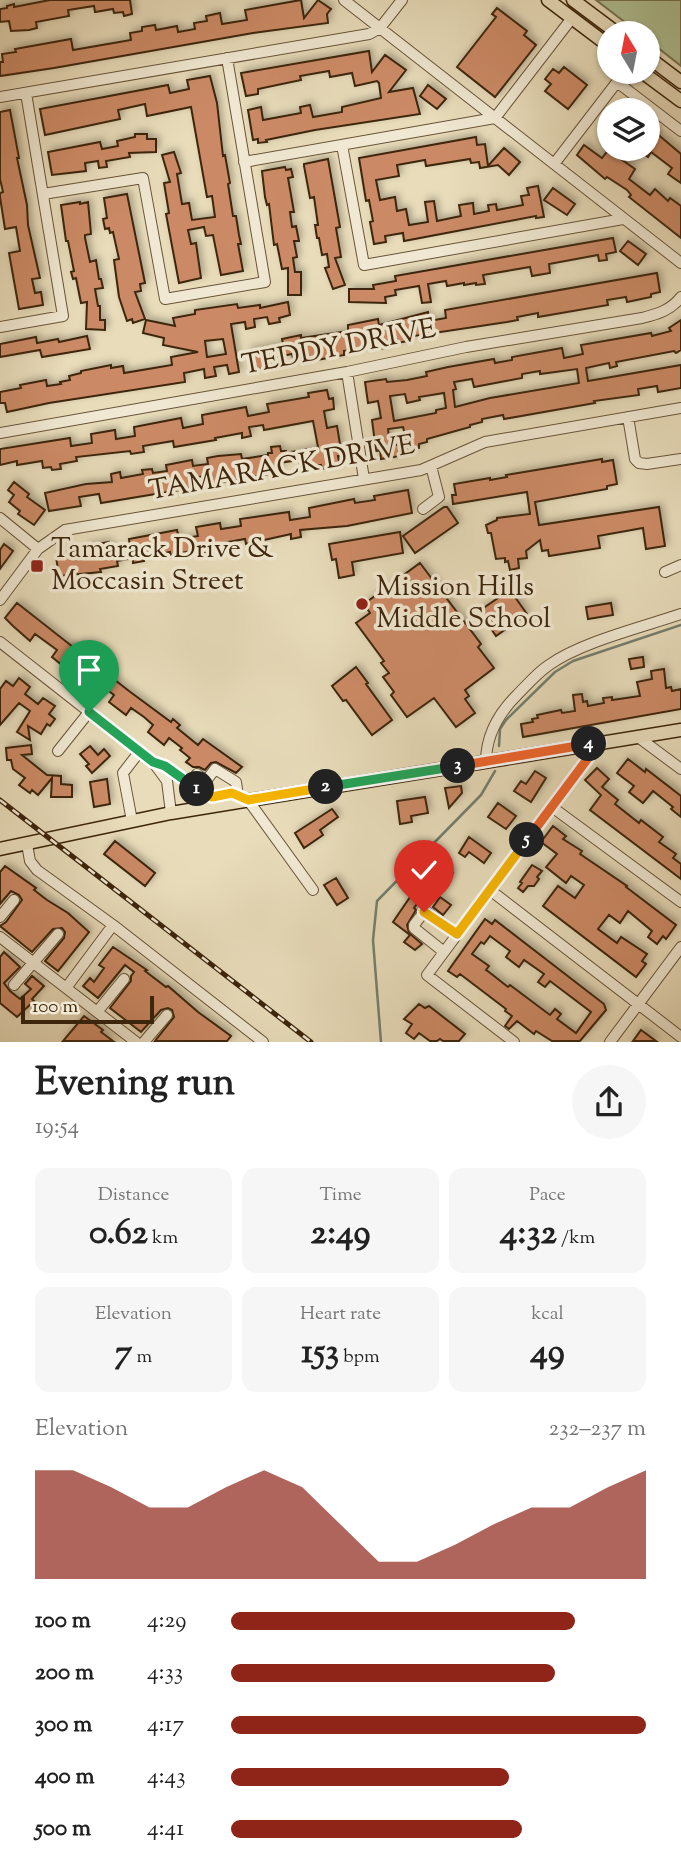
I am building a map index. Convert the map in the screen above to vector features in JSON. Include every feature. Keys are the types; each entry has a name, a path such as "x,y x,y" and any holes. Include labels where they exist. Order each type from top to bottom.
{"main road":[{"path":"548,0 597,37"},
{"path":"573,0 601,21"},
{"path":"660,66 681,82"},
{"path":"658,84 681,102"},
{"path":"0,849 243,798 681,730"}],"street":[{"path":"344,0 681,263"},
{"path":"0,97 369,34 380,28 402,0"},
{"path":"244,162 495,118 572,18"},
{"path":"43,194 143,178 165,299 265,282 227,58"},
{"path":"554,164 617,82 681,131"},
{"path":"0,327 63,316 26,93"},
{"path":"342,145 364,265 624,219"},
{"name":"TEDDY DRIVE","path":"0,433 347,372 437,352 649,316 670,308 681,297"},
{"path":"347,372 364,479"},
{"name":"TAMARACK DRIVE","path":"0,600 38,548 55,535 76,527 421,470 485,442 681,408"},
{"path":"628,417 635,459 639,463 681,459"},
{"path":"423,509 439,497 431,466"},
{"path":"0,518 38,548"},
{"path":"664,572 681,565"},
{"path":"486,762 486,746 497,720 506,707 546,667 577,650 681,614"},
{"path":"2,647 153,762 167,781 171,813"},
{"path":"58,751 89,712"},
{"path":"639,737 681,769"},
{"path":"514,1041 427,975 600,742"},
{"path":"132,821 123,773 140,751"},
{"path":"153,762 165,766 212,797 232,793 243,798"},
{"path":"189,784 197,774 206,781 215,769 236,782 243,798 313,890"},
{"path":"552,807 681,902"},
{"path":"27,844 30,861 37,870 263,1041"},
{"path":"490,890 681,1037"},
{"path":"0,917 14,900"},
{"path":"444,952 414,928 414,925 424,912 427,912 457,934"},
{"path":"66,988 113,925"},
{"path":"14,985 58,934"},
{"path":"0,937 136,1041"},
{"path":"610,1041 681,947"},
{"path":"97,1012 124,979"},
{"path":"144,1041 167,1014"}],"green space":[{"path":"596,0 681,0 681,66 660,49 660,21 623,21"}],"building":[{"path":"50,0 130,0 132,14 124,16 123,12 114,13 113,9 95,12 94,6 68,10 69,16 36,22 37,28 29,30 11,31 9,21 0,22 0,9 14,4 14,7"},
{"path":"301,0 304,18 318,0 331,9 327,14 328,23 0,76 2,54 16,52 15,49 71,39 73,50 131,40 130,33 142,31 142,27 155,25 156,30 177,26 178,32 195,29 194,23 207,21 206,16 220,13 222,24 247,20 245,10"},
{"path":"497,8 527,31 524,35 536,45 495,97 457,67 496,17 492,14"},
{"path":"369,51 372,72 385,55 406,70 389,92 413,88 420,114 315,130 266,140 267,142 258,143 258,139 253,140 248,110 261,107 263,120 301,113 300,107 310,105 313,117 342,112 342,107 381,98 379,83 377,81 355,86 352,73 330,77 329,71 300,76 301,80 258,89 258,94 246,96 241,73"},
{"path":"564,67 587,85 568,109 545,91 551,84 545,79 553,69 559,73"},
{"path":"210,76 217,103 233,216 236,216 241,244 238,244 243,271 221,275 213,235 206,236 204,227 188,230 191,244 196,243 201,278 179,283 166,214 169,213 164,183 170,182 162,155 174,152 181,173 177,174 182,204 189,203 192,220 215,217 212,196 207,197 191,107 147,116 145,104 118,110 120,119 45,135 40,109 168,85 170,93 189,89 187,80"},
{"path":"428,85 446,99 437,109 420,96"},
{"path":"10,110 27,205 28,225 40,278 32,279 35,293 41,292 43,305 19,309 9,253 20,251 16,227 5,229 0,197 3,192 0,179 0,112"},
{"path":"135,134 147,134 147,139 156,139 156,152 129,153 130,157 106,161 107,167 99,168 98,161 85,163 86,171 52,175 48,152 100,142 102,149 118,146 117,141 135,137"},
{"path":"660,136 681,154 681,183 668,174 672,168 660,159"},
{"path":"476,137 477,145 485,144 488,166 504,148 520,162 509,175 498,165 480,168 479,162 471,163 470,159 426,166 425,160 397,165 399,176 376,180 380,200 395,197 397,211 406,209 409,225 428,222 425,202 434,201 437,221 461,216 459,205 473,203 474,214 489,211 488,205 496,204 497,210 523,205 521,196 529,195 527,188 538,186 544,217 536,216 404,241 403,233 385,236 386,242 374,244 370,222 373,221 369,200 366,201 359,158"},
{"path":"584,145 597,154 597,161 624,161 635,169 629,179 650,195 655,189 668,201 670,198 681,206 681,238 629,197 631,195 627,190 607,177 605,179 577,155"},
{"path":"328,159 340,227 336,228 341,257 335,258 345,285 333,289 325,268 329,267 327,254 322,255 317,238 314,197 310,198 304,166"},
{"path":"285,167 286,170 291,169 293,177 288,178 294,212 290,212 292,227 296,226 299,241 294,241 297,257 293,258 295,272 301,272 301,295 288,295 288,268 282,269 277,244 274,245 269,204 267,205 265,197 262,171"},
{"path":"553,188 575,204 567,215 544,200"},
{"path":"127,194 145,283 140,284 141,291 135,292 145,319 133,323 132,319 127,321 119,297 114,260 119,259 113,232 110,233 109,228 105,229 103,219 107,218 104,198"},
{"path":"88,202 91,234 85,235 85,238 90,262 96,260 103,288 95,289 100,306 100,320 105,320 105,330 86,329 87,302 81,303 76,278 73,279 71,272 74,271 61,205"},
{"path":"613,238 616,252 606,254 607,260 599,261 598,255 549,264 550,273 532,276 530,267 483,275 485,284 464,283 447,286 446,281 428,284 431,302 422,303 419,286 395,290 396,295 385,297 386,303 349,302 349,289 374,289 373,285 396,281 395,276"},
{"path":"628,241 646,254 638,265 620,251"},
{"path":"657,273 660,292 651,294 651,297 627,302 626,297 607,300 608,305 538,317 538,313 517,317 518,320 407,337 408,341 386,345 386,348 344,351 344,355 317,360 294,363 292,354 272,358 274,366 252,370 249,350 283,344 282,339 348,331 348,325 378,319 379,325 428,312 429,321 446,318 445,310"},
{"path":"288,302 290,315 279,318 280,322 269,324 267,317 254,319 255,327 246,329 245,322 231,324 239,372 229,374 227,365 214,367 216,376 205,378 204,369 184,373 185,382 7,412 5,403 0,403 0,392 21,388 20,385 46,380 47,386 61,384 60,382 70,380 69,376 81,371 111,365 111,368 123,366 124,373 172,365 171,357 198,352 163,345 164,338 143,333 146,320 175,326 173,318 195,314 195,310 237,304 238,308 260,305 260,308","holes":["223,339 226,354 207,357 205,341"]},
{"path":"681,320 681,350 616,362 617,366 610,368 609,363 586,368 588,381 681,365 681,388 658,392 657,386 638,389 639,395 504,419 503,415 482,419 482,422 470,427 427,439 427,442 419,444 419,448 399,452 400,456 381,459 380,450 376,451 372,420 381,418 378,401 368,403 365,382 407,380 427,376 426,372 448,367 494,359 495,363 512,360 512,357 562,348 564,358 583,354 581,345 651,333 652,336 671,331 669,328","holes":["577,369 579,383 490,398 455,407 454,382 472,379 474,387 522,378 522,374","444,393 446,408 436,410 436,413 394,421 390,396 405,394 407,403 420,400 419,397","403,427 407,443 390,446 388,429"]},
{"path":"87,336 90,349 42,357 40,350 0,357 0,344 36,337 37,343"},
{"path":"327,390 329,399 333,398 334,409 324,411 327,428 337,426 342,456 338,456 340,466 322,469 321,465 301,469 299,460 279,463 280,472 213,484 212,475 191,478 192,488 101,503 99,494 79,497 81,506 49,511 45,493 86,484 112,482 111,474 120,472 121,478 143,474 142,470 152,469 153,473 167,471 166,465 192,460 193,466 208,464 207,458 218,456 241,454 242,459 268,455 272,453 271,447 280,446 281,451 286,453 318,447 313,421 264,430 263,425 249,427 251,436 242,438 242,433 174,447 173,441 143,446 144,452 131,454 130,451 76,457 77,461 60,464 61,469 43,468 42,461 17,465 17,461 0,465 0,449 70,438 71,446 92,443 91,434 115,430 116,439 135,436 134,427 181,418 183,428 203,424 202,415 246,407 248,416 269,412 267,404 309,397 308,393"},
{"path":"602,459 602,462 613,460 617,484 607,486 607,489 535,502 539,525 659,507 665,546 646,549 643,528 598,536 600,548 549,556 548,550 542,551 540,540 526,551 527,558 518,559 519,568 510,570 505,558 496,559 491,533 488,533 486,525 497,518 530,514 527,492 453,504 452,495 456,495 454,484"},
{"path":"14,482 29,494 27,497 45,510 34,525 18,514 20,511 9,502 14,495 8,490"},
{"path":"408,490 412,513 347,526 300,530 301,537 291,539 291,534 246,544 245,539 211,545 212,552 192,555 192,551 170,555 170,552 143,557 144,561 133,563 133,558 117,561 118,566 100,569 101,572 59,576 56,557 88,555 86,546 109,542 111,550 130,547 129,539 177,530 179,539 198,536 196,527 220,523 221,529 241,526 240,519 289,512 290,520 310,517 309,508 354,499 355,503 375,500 374,496"},
{"path":"447,507 458,523 415,553 403,536"},
{"path":"400,532 403,553 352,562 354,575 339,578 336,559 332,560 329,544"},
{"path":"4,544 13,551 0,569 0,550"},
{"path":"420,563 481,644 478,647 494,668 465,690 469,696 465,699 475,713 456,727 434,698 407,717 391,695 394,692 383,677 389,673 381,663 384,661 356,623 370,613 364,604"},
{"path":"510,590 527,614 496,636 479,611"},
{"path":"17,603 129,691 171,722 173,719 180,725 177,728 198,745 203,739 242,767 236,773 216,762 211,763 205,770 186,762 190,758 180,750 182,748 169,738 164,745 148,732 153,725 144,717 131,708 126,715 109,702 114,695 102,686 97,692 90,687 95,680 73,664 68,670 52,657 57,650 35,634 30,641 13,626 5,618"},
{"path":"611,603 613,615 588,619 586,607"},
{"path":"643,657 644,667 631,669 629,659"},
{"path":"356,667 392,720 372,735 332,686"},
{"path":"664,669 666,688 671,687 672,691 681,689 681,709 523,737 521,724 533,722 532,719 538,718 537,715 561,710 562,713 575,711 573,695 582,694 583,702 587,701 588,706 604,703 603,698 612,697 612,700 640,696 637,682 652,679 651,671"},
{"path":"19,678 30,687 25,694 38,704 43,698 55,706 49,714 55,719 50,726 47,724 41,734 28,726 30,740 17,732 30,711 19,703 0,725 0,689 6,681 13,686"},
{"path":"31,745 32,754 22,755 47,775 61,776 61,784 72,785 72,797 51,797 52,778 38,795 19,785 25,778 13,769 11,760 7,760 6,748"},
{"path":"90,746 98,755 104,749 110,756 92,773 86,766 89,764 80,754"},
{"path":"628,759 645,772 646,769 681,796 681,817 653,791 643,803 629,792 634,786 617,773"},
{"path":"597,768 609,779 602,787 618,800 615,804 663,837 659,842 676,854 673,858 681,864 681,879 590,810 601,795 585,780"},
{"path":"535,771 546,778 531,802 514,791 521,781 526,784"},
{"path":"107,779 110,804 94,807 90,782"},
{"path":"461,786 462,793 449,808 445,788"},
{"path":"425,797 428,813 411,816 412,822 400,824 397,801"},
{"path":"498,803 516,816 506,829 488,817"},
{"path":"332,809 338,817 320,830 323,835 304,848 295,833"},
{"path":"553,826 566,836 563,839 582,851 580,854 627,886 676,925 666,939 663,936 657,944 648,937 652,931 628,911 620,923 609,915 598,929 617,943 621,937 647,954 642,961 646,964 636,977 543,906 558,886 575,898 584,885 571,876 566,883 546,867 557,854 541,842"},
{"path":"469,837 491,853 484,863 469,852 465,857 459,853"},
{"path":"115,841 155,873 145,886 104,854"},
{"path":"434,861 453,873 445,884 427,872"},
{"path":"532,865 542,871 534,886 528,886 523,892 518,888 522,883 520,882"},
{"path":"5,866 89,932 58,971 45,961 64,938 65,932 62,928 53,929 32,952 0,926 22,900 11,891 0,904 0,872"},
{"path":"336,878 348,898 337,905 324,885"},
{"path":"419,884 428,890 414,908 416,910 407,925 409,933 422,944 415,950 404,942 410,935 393,922"},
{"path":"440,897 451,905 443,915 433,907"},
{"path":"485,919 492,924 495,920 604,1004 606,1010 580,1041 552,1041 536,1031 534,1034 517,1021 509,1029 505,1026 512,1016 506,1009 460,974 457,977 448,971","holes":["490,936 510,951 506,957 519,967 524,960 544,974 538,982 545,987 550,981 591,1012 576,1033 557,1019 561,1014 555,1009 550,1015 486,970 489,966 472,954 481,942 484,944"]},
{"path":"113,947 147,970 145,971 231,1036 227,1041 155,1041 174,1017 172,1010 168,1008 161,1010 141,1032 110,1008 131,981 134,972 125,965 98,998 83,986 90,978 94,982 104,968 99,965"},
{"path":"4,952 20,967 4,983 10,991 20,999 31,989 25,984 32,976 44,986 32,999 34,1001 17,1017 0,1003 0,957"},
{"path":"419,1004 425,1008 429,1006 465,1034 459,1041 430,1041 419,1033 414,1039 406,1033 412,1024 404,1019"},
{"path":"84,1016 103,1030 101,1032 113,1041 63,1041"},
{"path":"641,1030 656,1041 633,1041"}],"waterway":[{"path":"499,746 500,729 506,720 555,672 573,661 681,625"},
{"path":"381,1042 373,940 377,901 481,795 495,771"}],"railway":[{"path":"0,800 311,1042"}],"place":[{"name":"Tamarack Drive & Moccasin Street","path":"37,566"},
{"name":"Mission Hills Middle School","path":"362,604"}],"route":[{"path":"89,712 153,762 165,766 206,795 212,797 232,793 248,800 600,742 457,934 424,912"}]}
